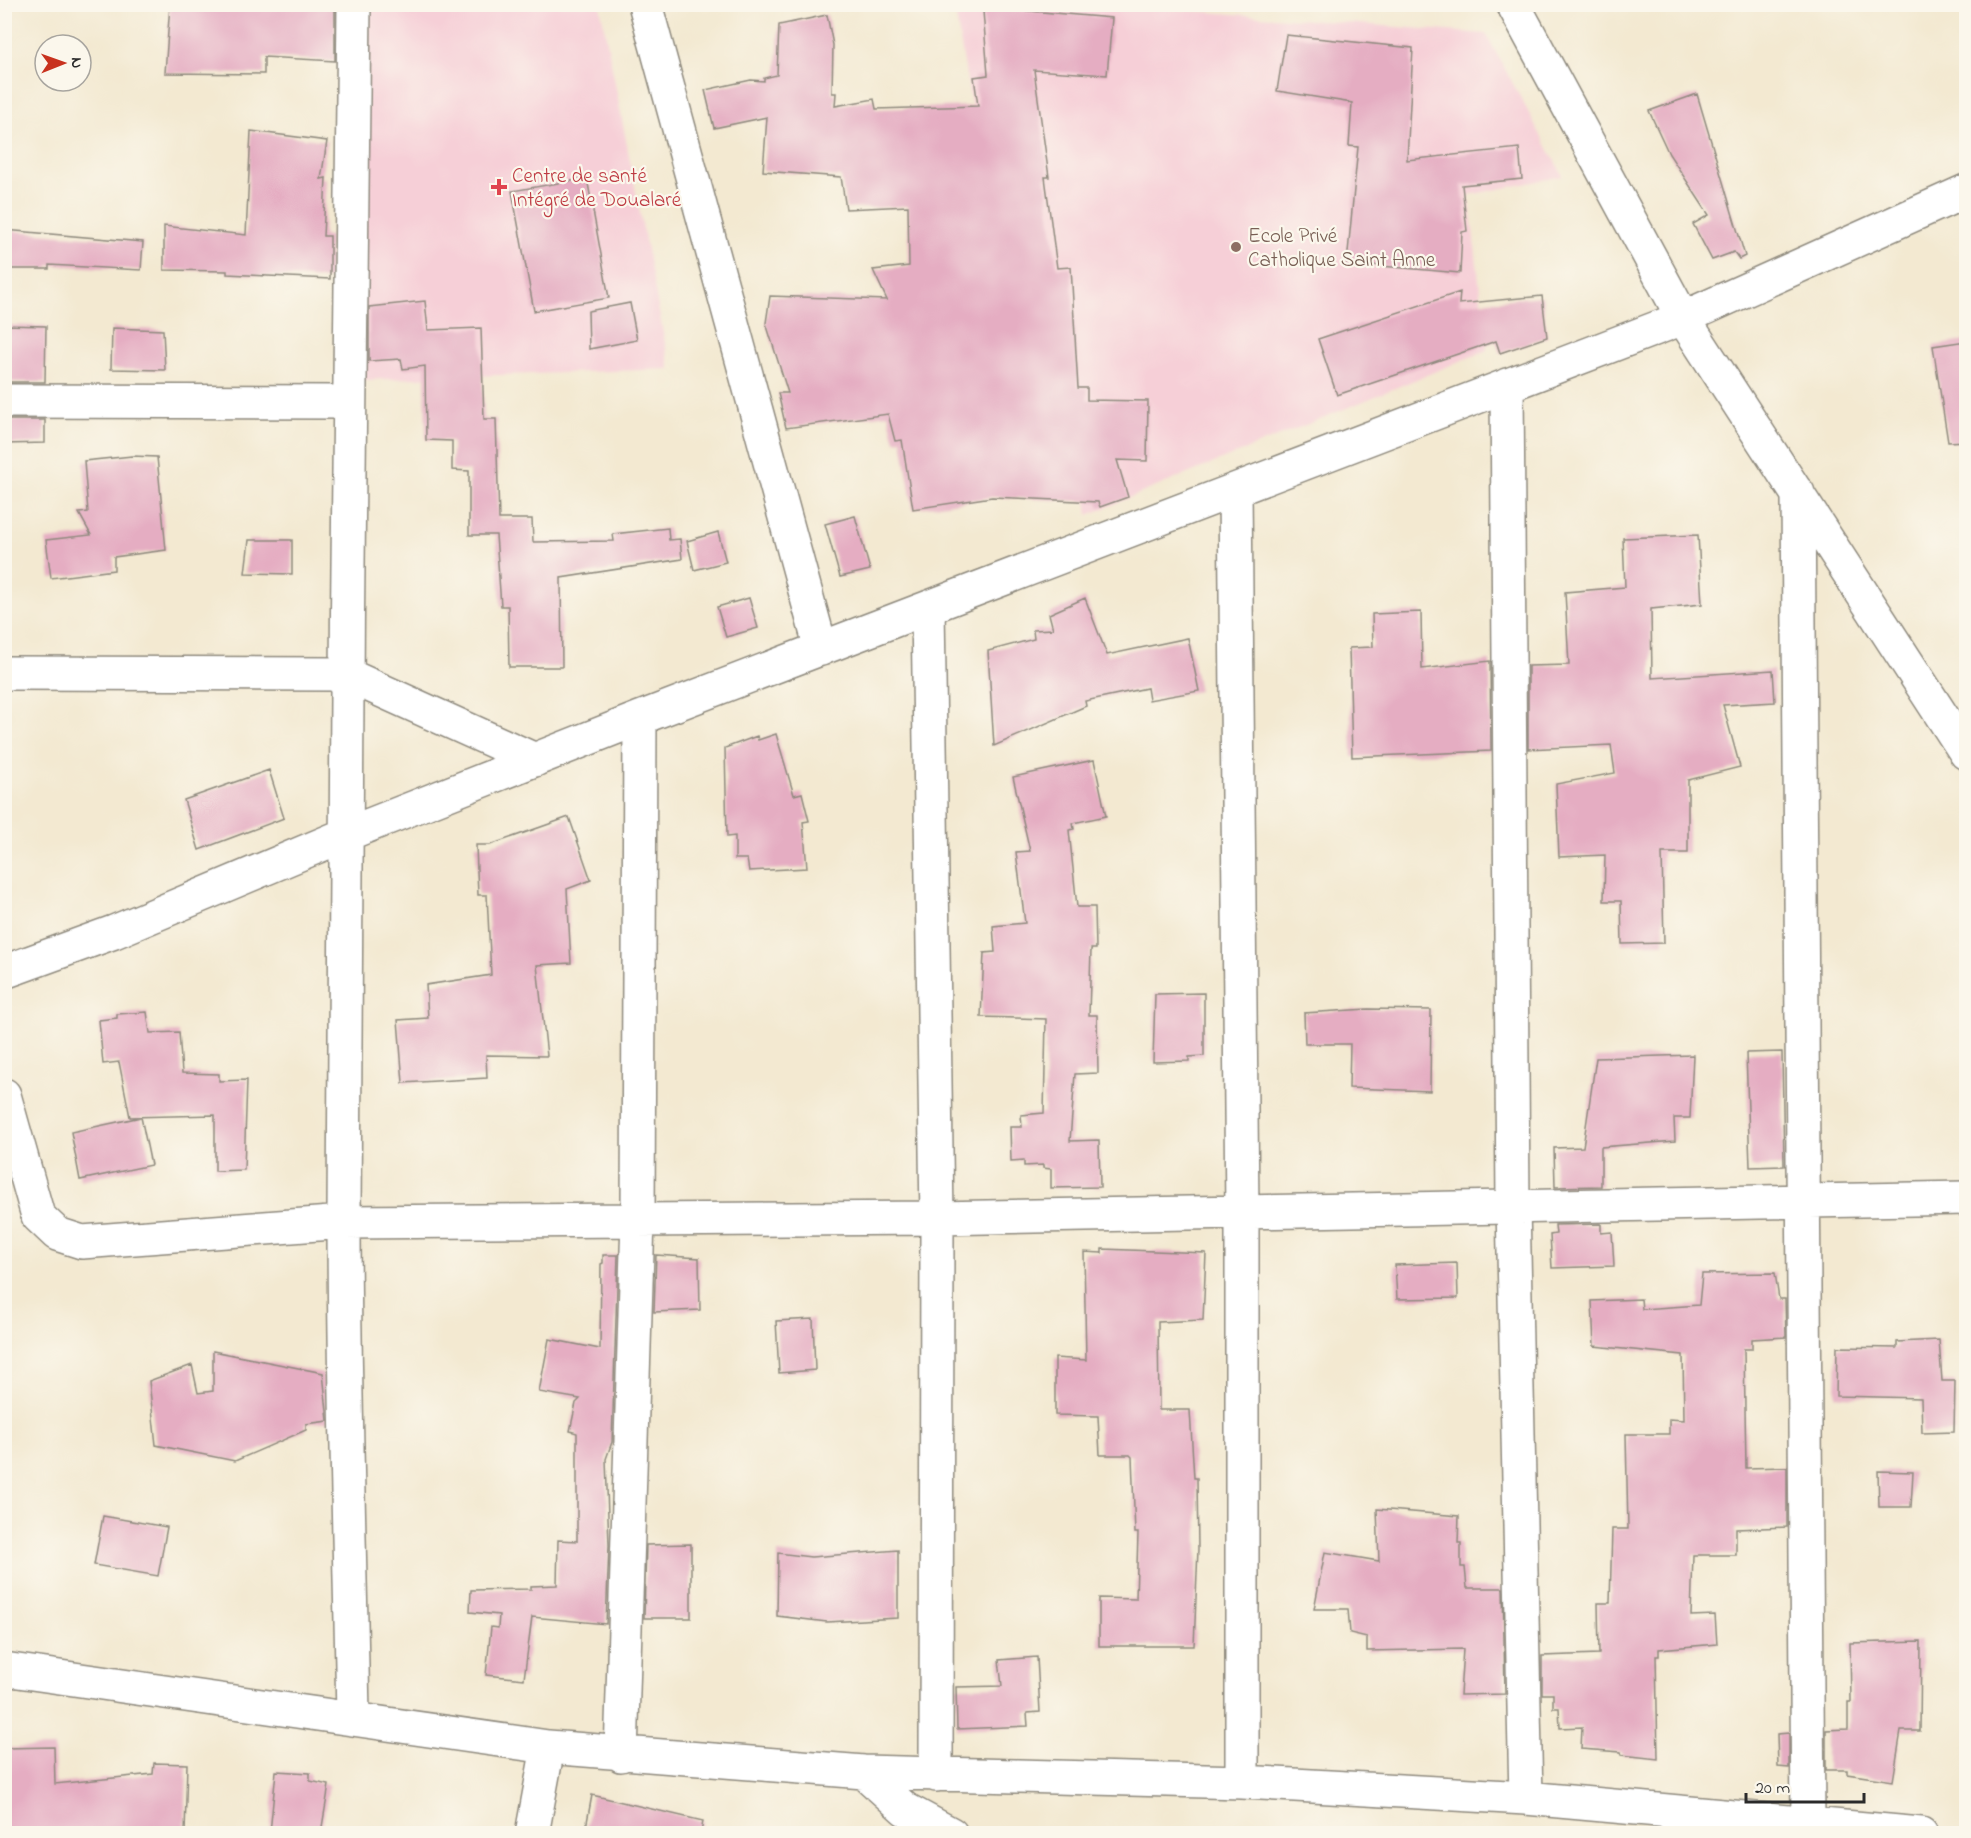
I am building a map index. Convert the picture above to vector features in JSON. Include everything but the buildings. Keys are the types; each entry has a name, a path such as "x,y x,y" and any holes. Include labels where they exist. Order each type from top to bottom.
{"street":[{"path":"353,1717 344,1222 347,834 345,674 354,4"},
{"path":"645,4 821,649"},
{"path":"1513,4 1683,318 1966,753"},
{"path":"4,972 114,932 347,834 640,718 1683,318 1966,191"},
{"path":"1507,385 1513,1206 1526,1798"},
{"path":"4,401 349,402"},
{"path":"1235,490 1242,1212 1242,1782"},
{"path":"1797,493 1808,1823"},
{"path":"928,608 937,1218 936,1775"},
{"path":"4,673 345,674 535,760"},
{"path":"621,1755 638,1220 640,718"},
{"path":"4,1095 38,1216 57,1234 82,1242 344,1222 937,1218 1513,1206 1802,1203 1966,1198"},
{"path":"4,1669 353,1717 548,1747 621,1755 864,1772 1242,1782 1526,1798 1808,1823 1883,1832 1921,1833"},
{"path":"532,1833 548,1747"},
{"path":"864,1772 903,1821 951,1833"}],"shaded area":[{"name":"Centre de santé Intégré de Doualaré","path":"364,5 600,5 670,369 362,380"},
{"name":"Ecole Privé Catholique Saint Anne","path":"954,5 1120,5 1486,34 1563,176 1469,195 1487,350 1088,515 1077,426 1025,413"}],"place":[{"name":"Centre de santé Intégré de Doualaré","path":"499,187"},
{"name":"Ecole Privé Catholique Saint Anne","path":"1236,247"}]}
